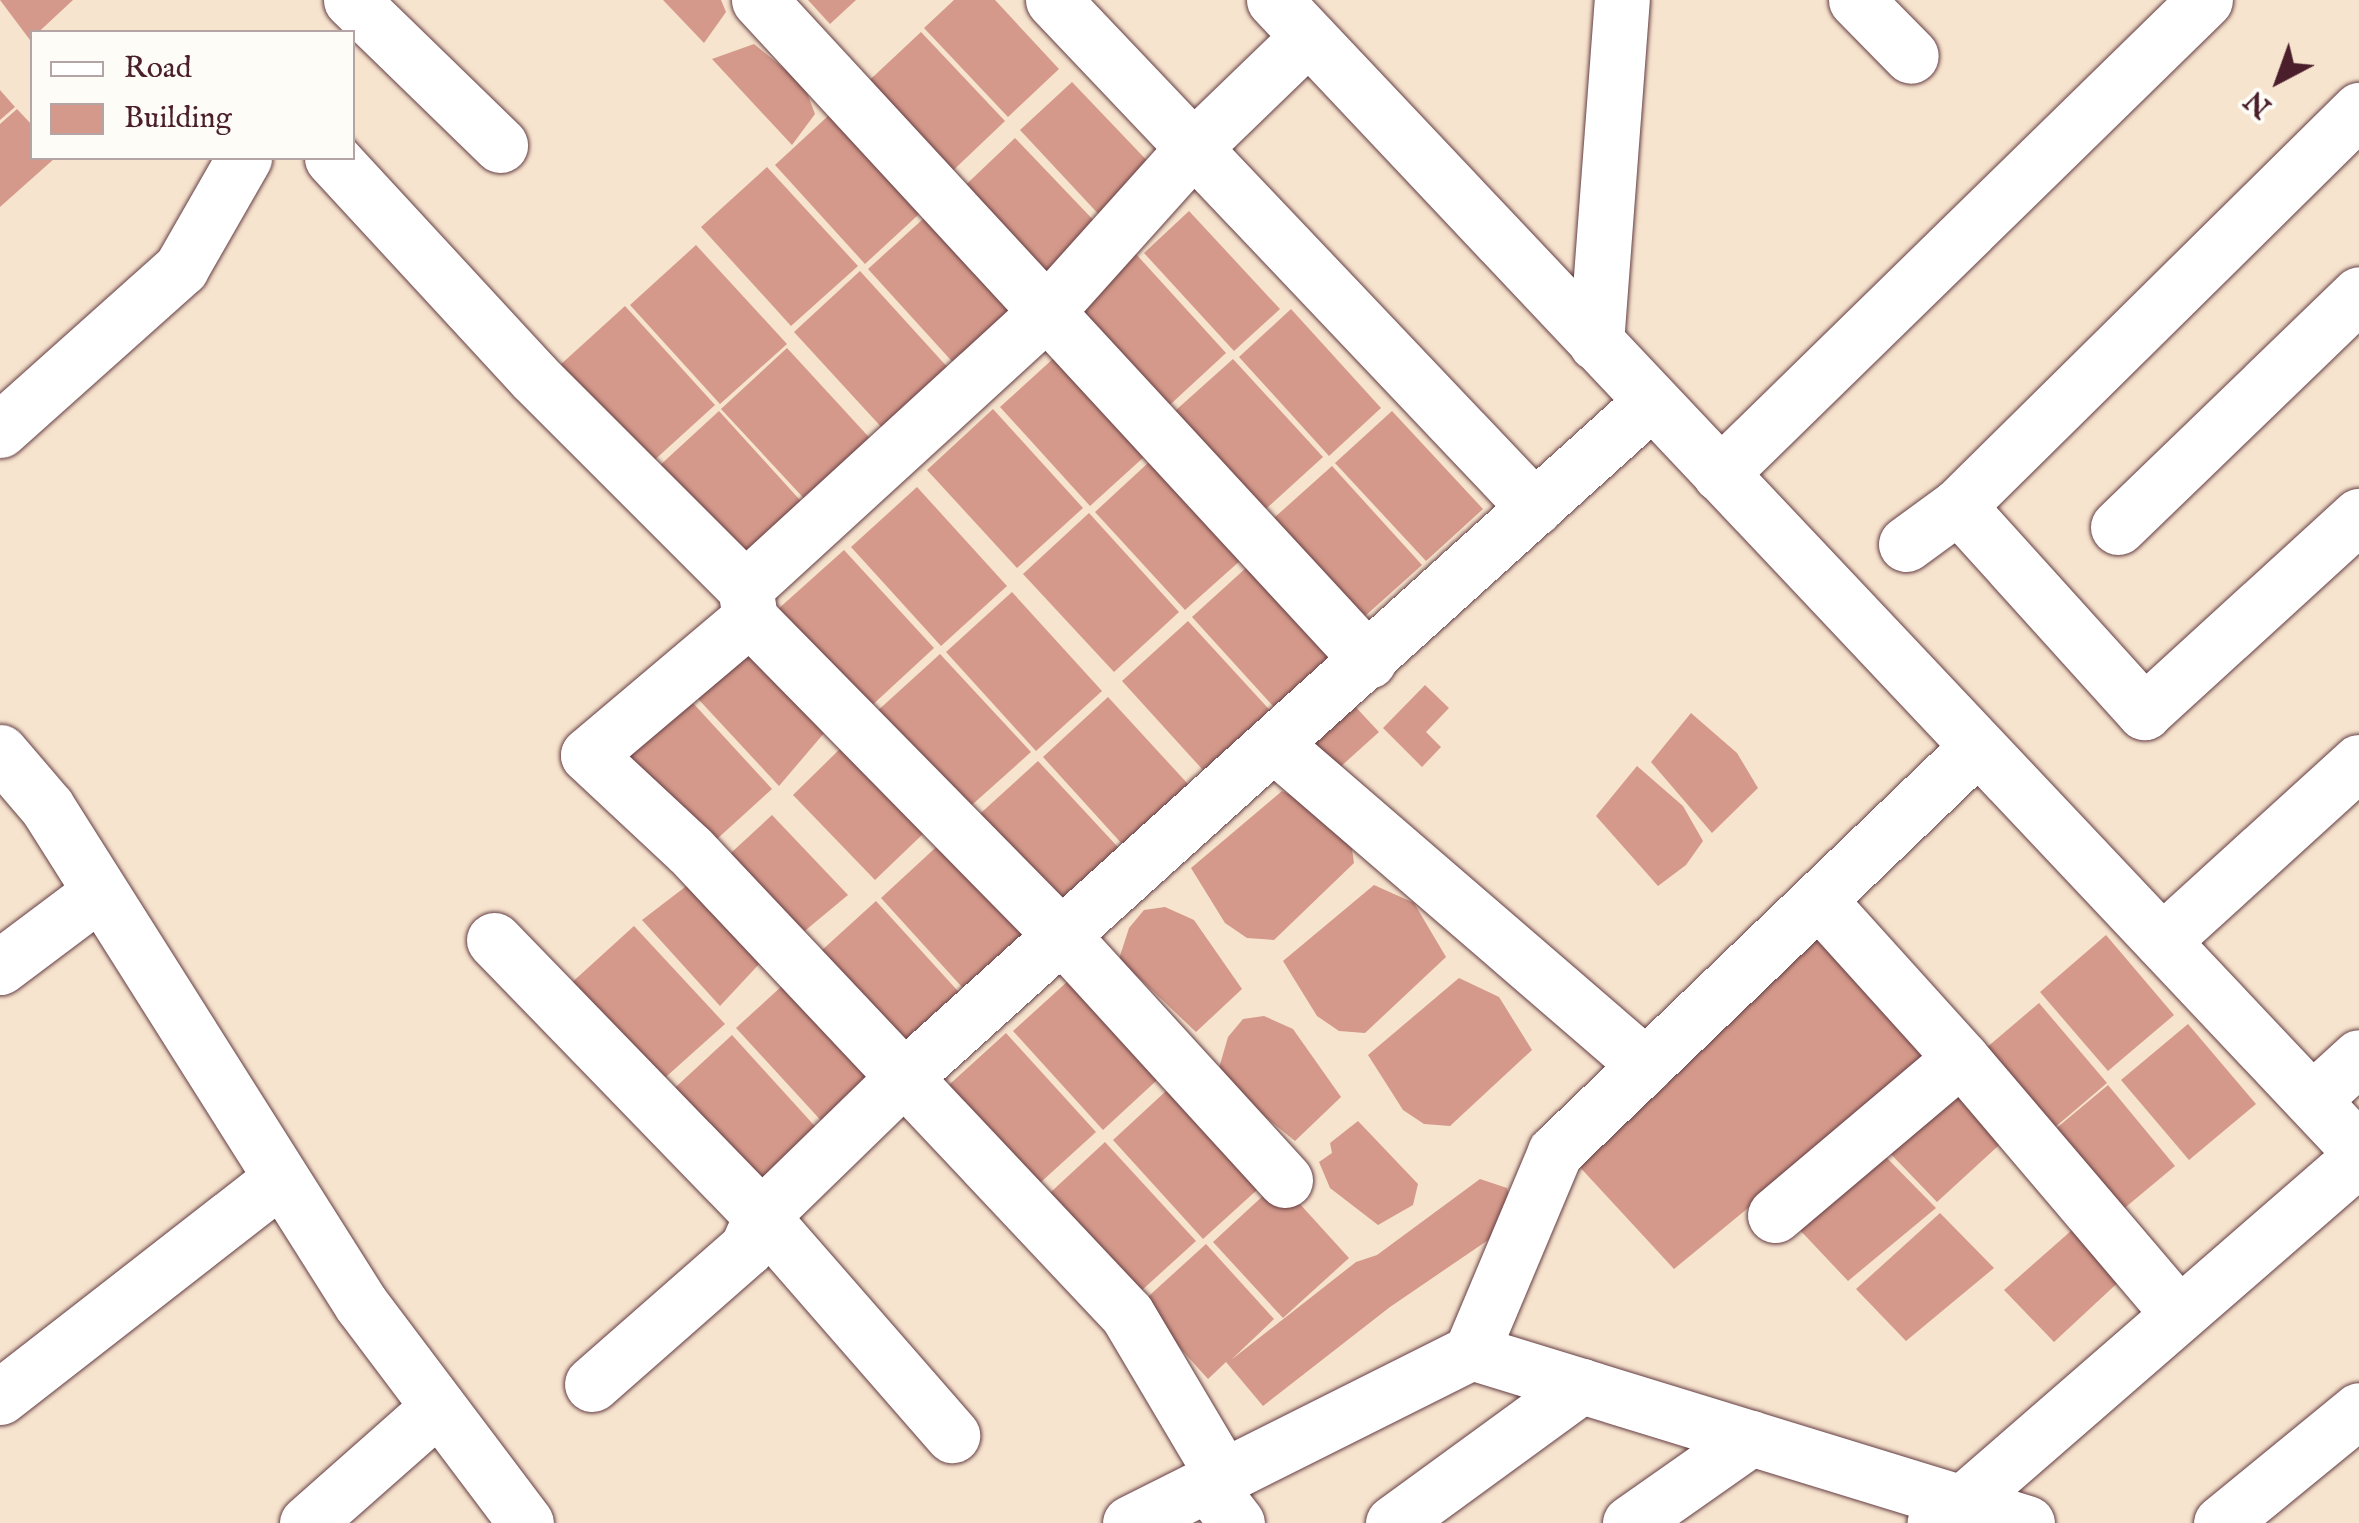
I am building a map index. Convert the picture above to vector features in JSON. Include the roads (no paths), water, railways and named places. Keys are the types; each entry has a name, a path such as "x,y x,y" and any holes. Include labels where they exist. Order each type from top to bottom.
{"street":[{"path":"760,0 1368,661"},
{"path":"1053,0 1535,508"},
{"path":"1596,343 1622,0"},
{"path":"1856,0 1910,56"},
{"path":"1720,474 2205,0"},
{"path":"361,12 500,146"},
{"path":"1222,1494 1127,1314 983,1155 903,1078 690,850 588,755 1047,311 1195,146 1291,18 2313,1099 2359,1154 1948,1513"},
{"path":"1906,544 1958,506 2359,110"},
{"path":"0,430 181,268 243,160"},
{"path":"334,160 1285,1180"},
{"path":"2118,527 2359,294"},
{"path":"592,1384 747,1248 761,1216 903,1078 1277,747 1651,402"},
{"path":"1958,506 2144,712 2359,516"},
{"path":"1277,747 1646,1065"},
{"path":"1130,1523 1222,1494 1470,1352 1556,1152 1977,747"},
{"path":"0,752 47,807 361,1304 526,1523"},
{"path":"2162,941 2359,762"},
{"path":"0,967 100,892"},
{"path":"1818,900 1962,1058 2176,1311"},
{"path":"494,940 761,1216 952,1435"},
{"path":"2313,1099 2359,1057"},
{"path":"1775,1215 1962,1058"},
{"path":"0,1397 282,1178"},
{"path":"1470,1352 1751,1438 1948,1513 2027,1523"},
{"path":"1393,1523 1581,1386"},
{"path":"306,1523 438,1407"},
{"path":"2221,1523 2359,1410"},
{"path":"1630,1523 1751,1438"}]}
